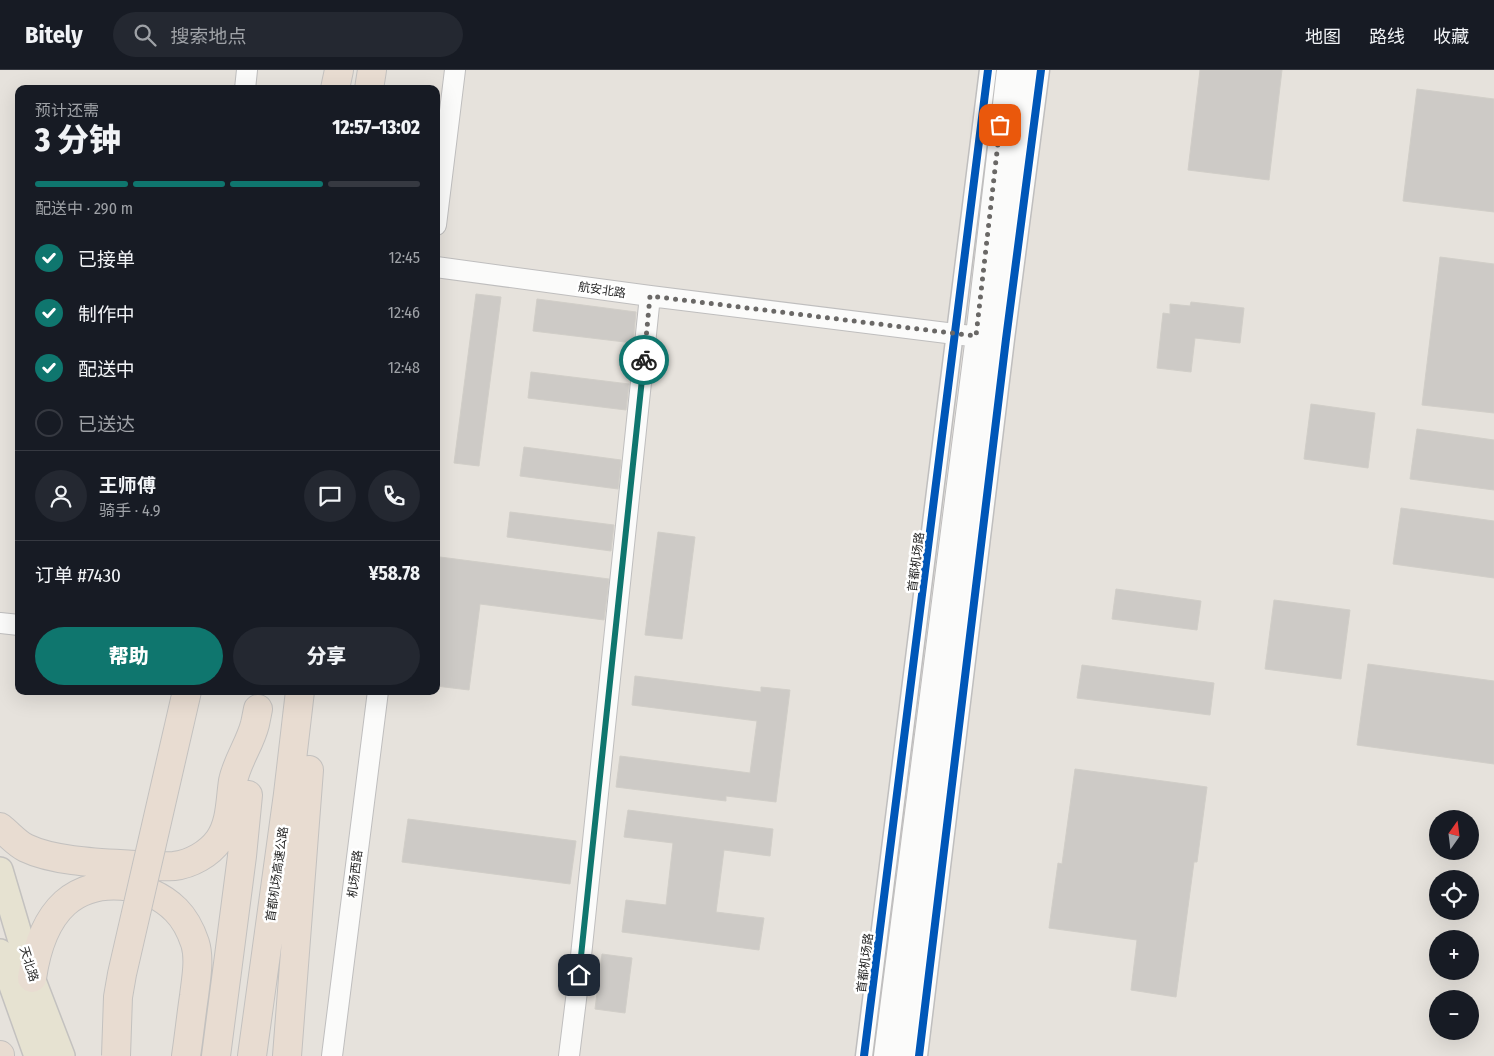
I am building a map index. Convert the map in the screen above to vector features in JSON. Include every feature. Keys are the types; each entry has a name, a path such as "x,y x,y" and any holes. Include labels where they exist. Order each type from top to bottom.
{"highway":[{"path":"337,85 340,70"},
{"path":"370,85 372,70"},
{"path":"116,1056 122,974 186,695"},
{"name":"首都机场高速公路","path":"252,1056 300,695"},
{"path":"287,1056 315,695"},
{"path":"0,827 13,840 28,849 73,859 100,863 174,866 194,859 210,850 223,832 236,772 255,724 259,700"},
{"path":"216,1056 241,866 259,700"},
{"path":"32,978 37,954 48,925 60,908 78,894 92,888 116,886 155,895 177,911 185,922 195,945 197,965 186,1056"}],"main road":[{"name":"天北路","path":"0,870 32,978 62,1056"},
{"name":"天北路","path":"0,952 36,1056"}],"street":[{"path":"246,85 248,70"},
{"path":"440,192 455,70"},
{"name":"首都机场路","path":"864,1056 988,70"},
{"path":"919,1056 992,338 1007,70"},
{"path":"903,1056 1024,70"},
{"path":"884,1056 992,338 1041,70"},
{"name":"航安北路","path":"440,268 650,296 992,338"},
{"path":"569,1056 650,296"},
{"path":"0,623 15,625"},
{"name":"机场西路","path":"332,1056 377,695"}],"building":[{"path":"1200,70 1282,70 1269,180 1188,170"},
{"path":"1417,89 1494,99 1494,212 1403,201"},
{"path":"1440,257 1494,264 1494,413 1422,405"},
{"path":"476,294 501,297 479,466 454,463"},
{"path":"537,299 636,312 633,343 533,331"},
{"path":"1191,302 1244,308 1240,343 1195,338 1191,372 1157,368 1163,313 1170,314 1170,304 1190,306"},
{"path":"531,372 629,384 626,410 528,398"},
{"path":"1311,404 1375,413 1368,468 1304,459"},
{"path":"1417,429 1494,440 1494,490 1410,479"},
{"path":"524,447 621,460 618,489 520,476"},
{"path":"1401,508 1494,521 1494,578 1393,564"},
{"path":"510,512 614,525 611,551 507,537"},
{"path":"658,532 695,537 682,639 645,635"},
{"path":"440,557 609,579 604,620 480,604 469,690 440,686"},
{"path":"1116,589 1201,601 1197,630 1112,619"},
{"path":"1274,600 1350,610 1341,679 1265,669"},
{"path":"1368,664 1494,681 1494,764 1357,745"},
{"path":"1082,665 1214,683 1210,715 1077,698"},
{"path":"635,676 761,692 761,687 790,690 776,802 726,796 726,801 616,787 620,756 750,773 757,721 632,705"},
{"path":"1075,769 1207,787 1197,862 1194,862 1176,997 1131,990 1137,940 1049,928 1058,863 1062,864"},
{"path":"628,810 773,829 770,856 724,850 716,912 764,918 759,950 622,932 626,900 666,905 673,843 624,837"},
{"path":"408,819 576,841 570,884 402,862"},
{"path":"602,954 632,958 625,1013 595,1009"}],"cycle path":[{"path":"864,1056 988,70"},
{"path":"919,1056 1006,339 1041,70"}],"way so far":[{"path":"644,360 650,296 976,336 1000,125"}],"route":[{"path":"579,975 644,360"}]}
